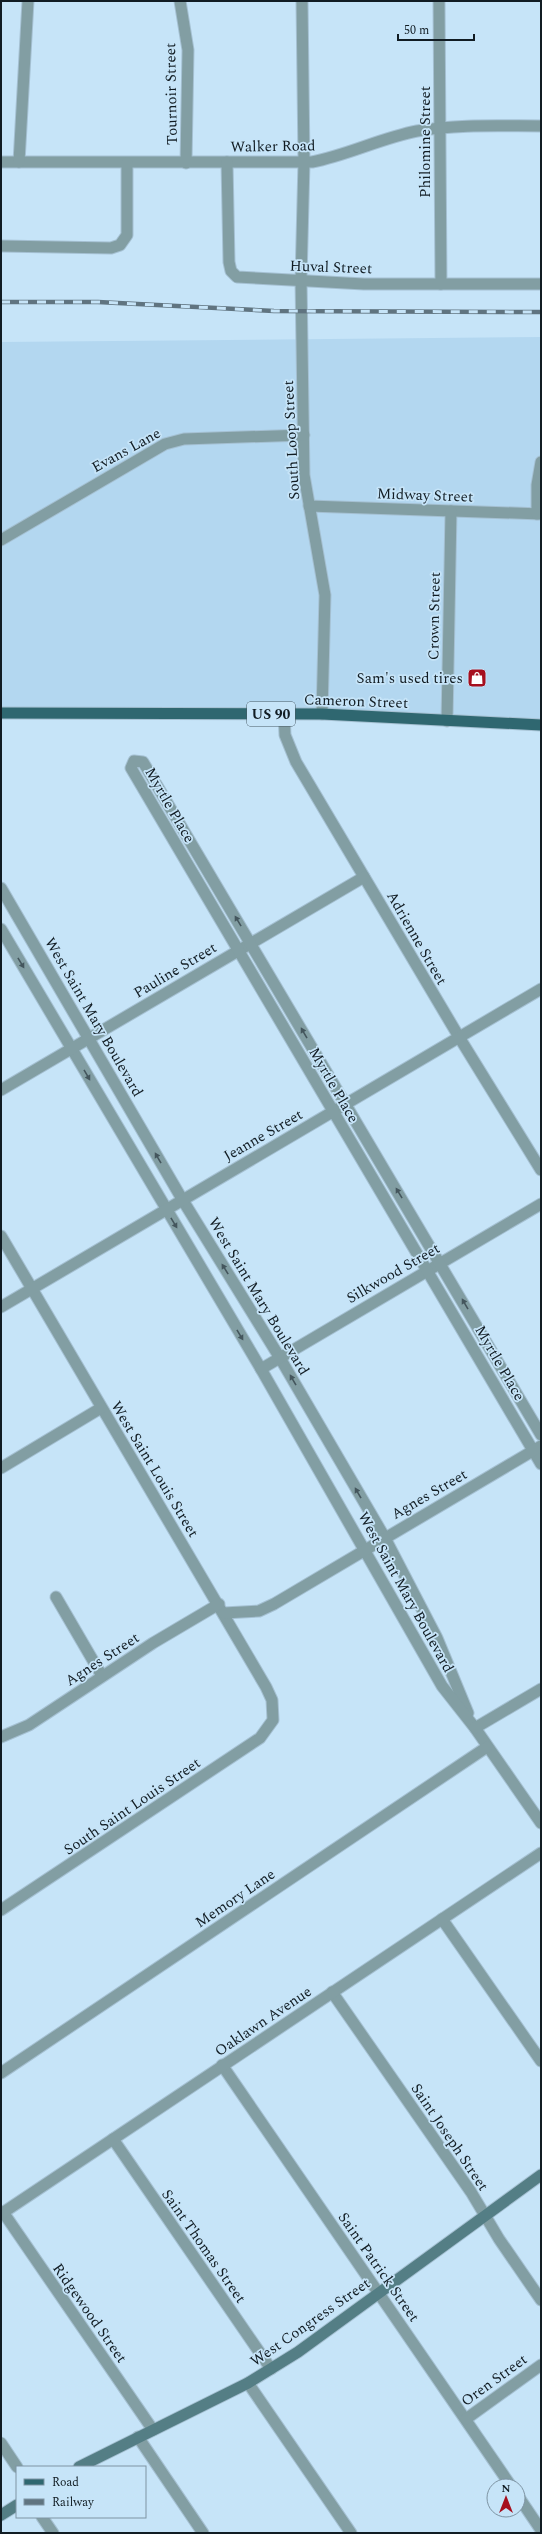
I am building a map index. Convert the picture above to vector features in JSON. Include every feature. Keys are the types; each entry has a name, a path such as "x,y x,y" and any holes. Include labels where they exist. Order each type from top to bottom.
{"main road":[{"name":"Cameron Street","path":"1,712 322,714 386,716 447,721 541,725"},
{"name":"West Congress Street","path":"81,2466 248,2383 271,2369 541,2175"},
{"path":"1,2515 16,2506"}],"street":[{"path":"19,162 28,1"},
{"name":"Tournoir Street","path":"180,1 188,50 186,163"},
{"name":"South Loop Street","path":"302,1 304,162 301,280 304,475 325,594 322,714"},
{"name":"Philomine Street","path":"439,1 441,284"},
{"name":"Walker Road","path":"1,162 304,162 334,158 400,135 439,128 541,126"},
{"name":"Huval Street","path":"227,162 229,262 233,275 245,279 301,280 364,284 541,284"},
{"path":"1,246 111,248 124,242 127,234 127,163"},
{"name":"Evans Lane","path":"3,536 165,444 184,439 304,435"},
{"path":"539,514 537,485 541,462"},
{"name":"Midway Street","path":"309,506 539,514"},
{"name":"Crown Street","path":"447,721 451,511"},
{"name":"Adrienne Street","path":"284,714 285,735 296,762 458,1037 541,1170"},
{"name":"Myrtle Place","path":"541,1435 441,1263 345,1104 143,762 134,761 131,768 332,1112 537,1449 541,1464"},
{"name":"Pauline Street","path":"1,1090 364,877"},
{"name":"West Saint Mary Boulevard","path":"1,888 90,1038 182,1199 280,1358 385,1538 437,1638 475,1728"},
{"name":"West Saint Mary Boulevard","path":"1,929 366,1549 404,1623 442,1686 475,1728 541,1823"},
{"name":"Jeanne Street","path":"1,1307 166,1210 182,1199 541,989"},
{"name":"Silkwood Street","path":"261,1369 541,1204"},
{"name":"West Saint Louis Street","path":"1,1236 101,1408 222,1608 266,1686 272,1700 273,1720"},
{"path":"1,1468 101,1408"},
{"name":"Agnes Street","path":"1,1737 28,1725 102,1676 222,1608 259,1610 274,1604 537,1449"},
{"path":"56,1597 102,1676"},
{"path":"475,1728 541,1689"},
{"name":"South Saint Louis Street","path":"3,1906 260,1738 273,1720"},
{"name":"Memory Lane","path":"1,2073 487,1747"},
{"name":"Oaklawn Avenue","path":"2,2213 541,1854"},
{"path":"442,1919 541,2061"},
{"name":"Saint Joseph Street","path":"332,1992 466,2185 541,2300"},
{"name":"Saint Patrick Street","path":"222,2066 506,2478"},
{"name":"Saint Thomas Street","path":"113,2139 271,2369"},
{"name":"Ridgewood Street","path":"2,2213 153,2430"},
{"name":"Oren Street","path":"466,2419 541,2365"},
{"path":"248,2383 351,2533"},
{"path":"138,2437 203,2533"},
{"path":"1,2444 16,2466"},
{"path":"526,2508 541,2530"},
{"path":"43,2518 53,2533"}],"shaded area":[{"path":"541,337 541,721 1,713 1,342"}],"railway":[{"path":"1,302 98,302 274,311 541,312"}],"place":[{"name":"Sam's used tires","path":"477,678"}]}
